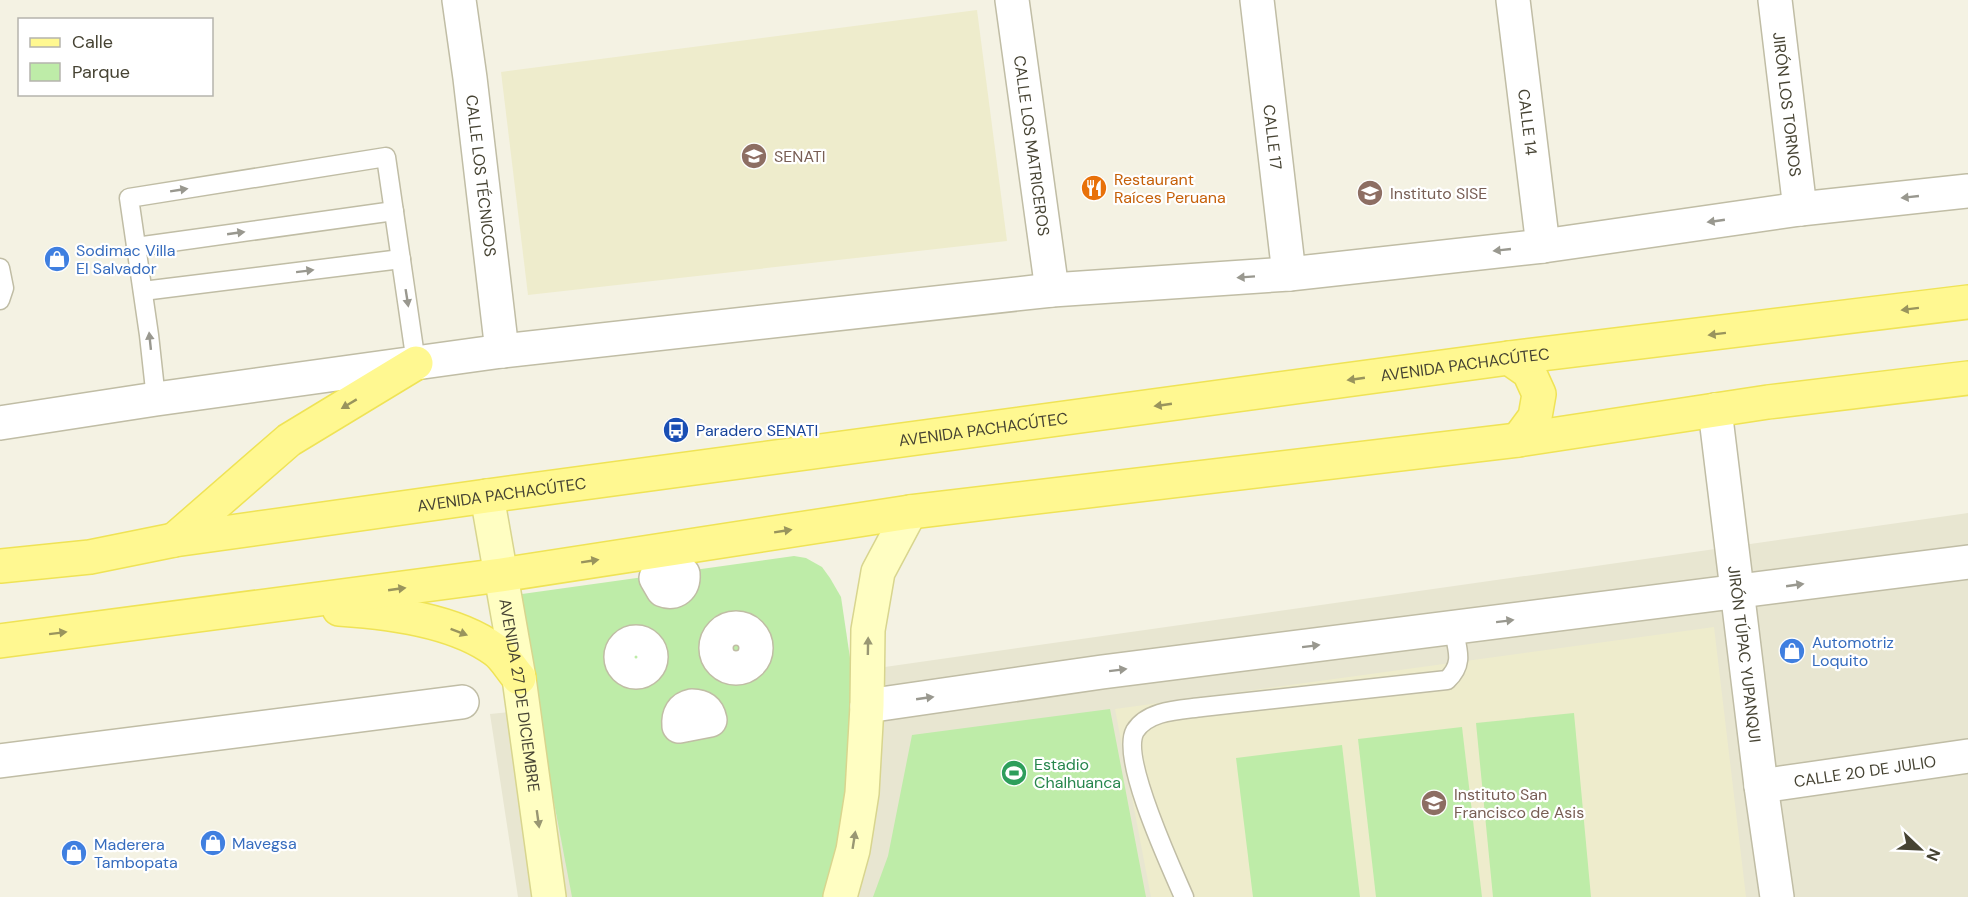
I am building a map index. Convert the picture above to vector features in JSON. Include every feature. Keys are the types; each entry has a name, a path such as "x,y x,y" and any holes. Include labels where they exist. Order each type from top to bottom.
{"main road":[{"name":"AVENIDA PACHACÚTEC","path":"0,566 90,557 174,540 487,496 1509,358 1968,302"},
{"path":"1509,358 1529,372 1539,394 1534,417 1518,440"},
{"path":"174,540 290,440 416,363"},
{"path":"0,641 501,575 910,512 1518,440 1715,411 1968,378"},
{"path":"0,542 90,557"},
{"path":"278,605 370,611 461,631 496,650 519,678"}],"street":[{"name":"CALLE LOS TÉCNICOS","path":"459,0 472,89 502,351"},
{"name":"CALLE LOS MATRICEROS","path":"1012,0 1052,290"},
{"name":"CALLE 17","path":"1257,0 1288,274"},
{"name":"CALLE 14","path":"1513,0 1543,246"},
{"name":"JIRÓN LOS TORNOS","path":"1775,0 1800,209"},
{"path":"0,423 502,351 1052,290 1288,274 1543,246 1800,209 1968,191"},
{"name":"JIRÓN TÚPAC YUPANQUI","path":"1715,411 1761,786 1777,897"},
{"name":"AVENIDA 27 DE DICIEMBRE","path":"487,496 519,678 549,897"},
{"path":"840,897 853,850 862,793 868,630 878,572 910,512"},
{"path":"867,706 1102,672 1968,562"},
{"path":"0,761 462,702"},
{"name":"CALLE 20 DE JULIO","path":"1761,786 1968,756"}],"lane":[{"path":"156,399 129,198 386,157 416,363"},
{"path":"136,247 394,211"},
{"path":"143,291 401,259"},
{"path":"0,268 4,288 0,300"},
{"path":"1184,897 1149,815 1131,747 1135,732 1146,719 1165,712 1202,706 1447,680 1456,671 1459,655 1453,628"}],"shaded area":[{"name":"SENATI","path":"977,10 1007,241 528,295 501,72"},
{"path":"1968,513 1968,897 518,897 490,714 681,696"},
{"name":"Instituto San Francisco de Asis","path":"1714,627 1746,897 1151,897 1115,709"}],"green space":[{"path":"794,556 806,558 822,567 841,597 858,712 852,784 825,897 572,897 545,755 522,594"},
{"name":"Estadio Chalhuanca","path":"1110,709 1146,897 873,897 888,856 912,735"},
{"path":"1574,713 1591,897 1493,897 1476,723"},
{"path":"1462,727 1482,897 1376,897 1358,739"},
{"path":"1342,745 1360,897 1253,897 1236,758"}],"place":[{"name":"SENATI","path":"754,156"},
{"name":"Restaurant Raíces Peruana","path":"1094,188"},
{"name":"Instituto SISE","path":"1370,193"},
{"name":"Sodimac Villa El Salvador","path":"57,259"},
{"name":"Paradero SENATI","path":"676,430"},
{"name":"Automotriz Loquito","path":"1792,651"},
{"name":"Estadio Chalhuanca","path":"1014,773"},
{"name":"Instituto San Francisco de Asis","path":"1434,803"},
{"name":"Mavegsa","path":"213,843"},
{"name":"Maderera Tambopata","path":"74,853"}]}
